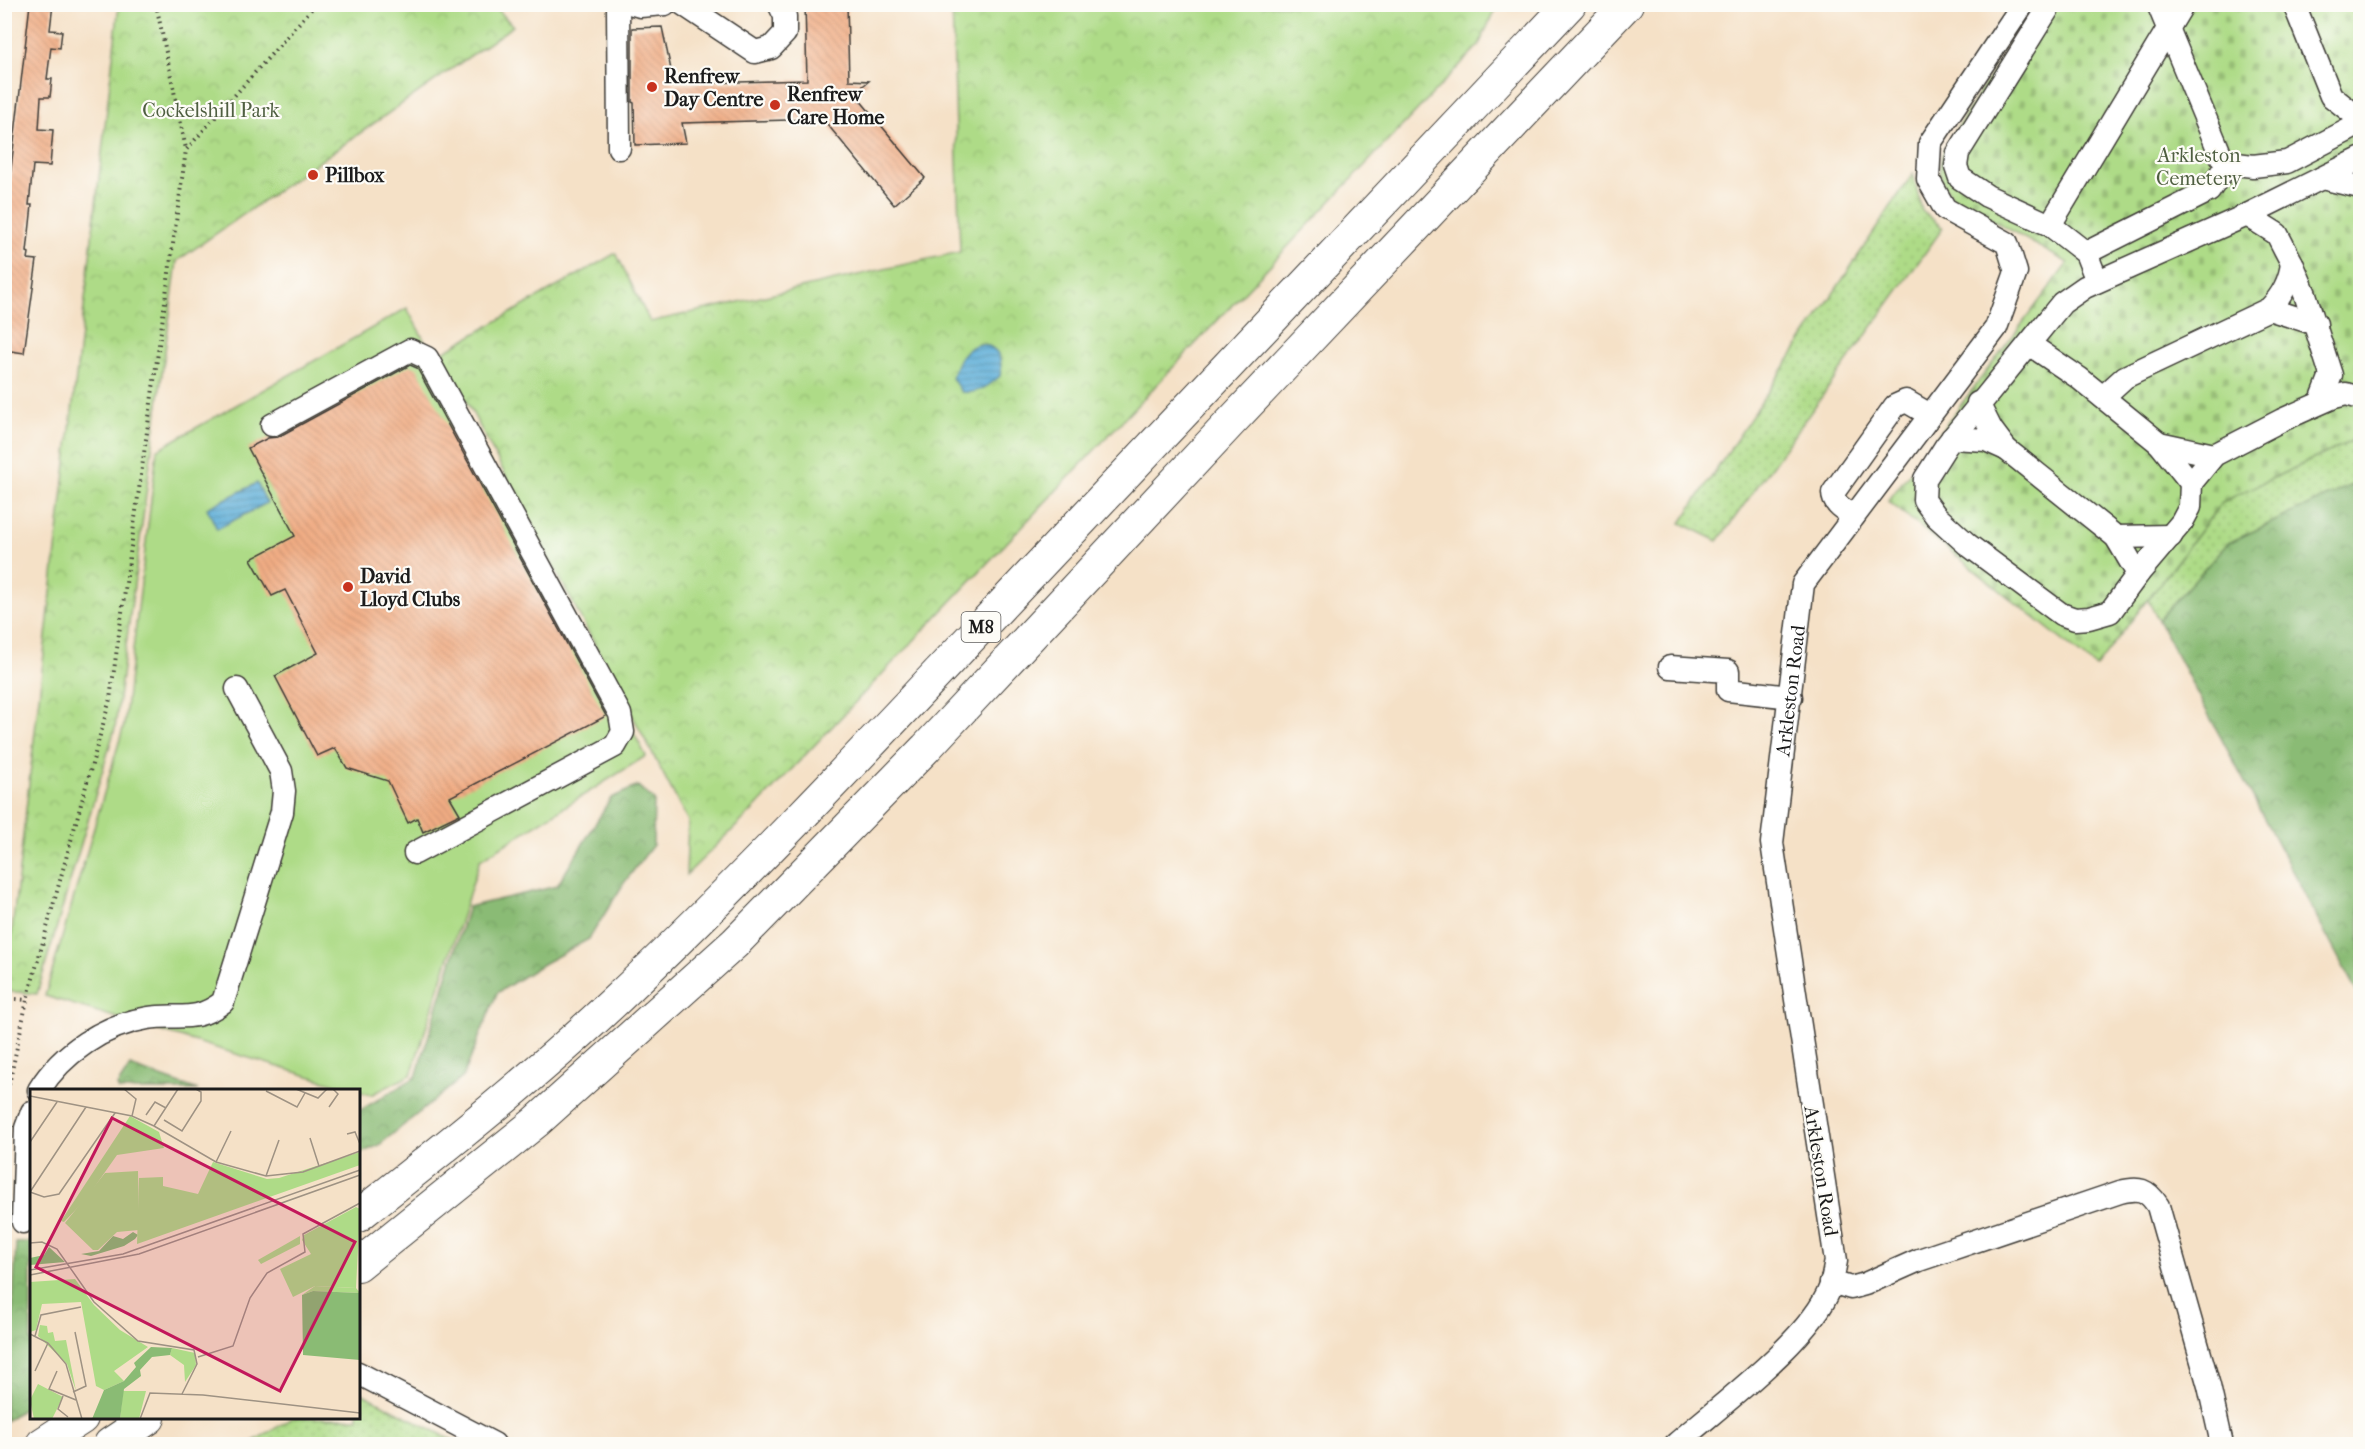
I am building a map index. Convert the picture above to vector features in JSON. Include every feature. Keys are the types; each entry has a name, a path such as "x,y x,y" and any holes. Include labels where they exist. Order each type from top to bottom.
{"highway":[{"name":"M8","path":"360,1214 450,1144 614,1001 764,853 855,761 1570,4"},
{"name":"M8","path":"360,1263 536,1122 735,943 926,748 1221,432 1627,4"},
{"path":"42,1444 80,1419"},
{"path":"110,1444 148,1419"}],"street":[{"path":"618,4 619,148"},
{"path":"633,4 640,6 665,4"},
{"path":"683,4 755,52 771,48 785,33 785,16 779,4"},
{"name":"Arkleston Road","path":"1676,1444 1780,1353 1812,1319 1831,1282 1836,1261 1772,843 1803,584 1996,328 2016,272 2007,243 1945,209 1928,179 1930,143 2023,4"},
{"path":"2050,4 1958,153 1956,166 1960,178 1988,196 2050,225 2086,253 2097,281"},
{"path":"2158,4 2222,156 2228,163 2253,166 2287,162 2361,124"},
{"path":"2050,225 2183,4"},
{"path":"2294,4 2331,96 2325,141"},
{"path":"2331,96 2361,119"},
{"path":"2354,396 2321,401 2214,455 2192,483 2190,507 2182,522 2110,612 2102,615 2075,619 2052,607 1967,544 1936,516 1924,500 1925,478 1952,438 2062,303 2097,281 2247,215 2361,159"},
{"path":"2086,253 2209,191 2228,163"},
{"path":"2322,178 2361,188"},
{"path":"2277,234 2286,195"},
{"path":"2247,215 2277,234 2292,263 2316,324 2331,375 2354,396"},
{"path":"2103,397 2125,377 2269,309 2281,297 2291,274 2292,263"},
{"path":"2269,309 2316,324"},
{"path":"2029,344 2103,397 2159,443 2192,483"},
{"path":"272,425 410,350 427,358 620,714 623,732 615,746 415,853"},
{"path":"2321,401 2331,375"},
{"path":"1854,516 1837,504 1833,499 1833,493 1895,406 1906,401 1930,415"},
{"path":"1978,404 1991,429 2006,449"},
{"path":"1952,438 1986,440 2006,449 2116,537 2139,574"},
{"path":"2159,443 2214,455"},
{"path":"2116,537 2170,536"},
{"path":"1670,667 1728,671 1728,690 1791,697"},
{"path":"40,1089 61,1063 83,1043 113,1028 147,1018 188,1017 208,1013 223,1002 282,812 284,791 280,771 237,689"},
{"path":"20,1223 26,1128 30,1117"},
{"path":"1831,1282 1851,1288 1865,1284 1899,1268 1981,1239 2120,1192 2134,1188 2142,1190 2152,1197 2158,1206 2209,1386 2222,1444"},
{"path":"360,1374 494,1444"}],"path":[{"path":"4,1108 27,1000 110,699 186,150 156,4"},
{"path":"186,150 316,4"},
{"path":"4,998 27,1000"}],"green space":[{"name":"Cockelshill Park","path":"119,5 494,5 513,26 177,261 115,728 37,994 5,991"},
{"path":"952,5 1497,5 1479,45 753,810 686,875 688,821 441,353 616,253 650,322 960,252"},
{"name":"Arkleston Cemetery","path":"2034,5 2360,5 2360,437 2222,502 2096,667 1888,501 2068,263 1954,198 1942,181 1940,170 1944,149"},
{"path":"1913,173 1922,211 1943,228 1718,541 1681,523"},
{"name":"David Lloyd Clubs","path":"407,308 646,756 480,860 411,1075 371,1095 360,1092 360,1089 351,1089 45,996 124,725 157,450"},
{"path":"2360,437 2360,481 2228,543 2158,620 2148,600 2222,502"},
{"path":"2360,481 2360,998 2158,620 2228,543"},
{"path":"638,786 654,800 653,845 624,883 589,939 497,993 463,1077 379,1145 360,1154 360,1110 416,1077 468,907 557,886 611,798"},
{"path":"130,1066 195,1089 118,1089 117,1086"},
{"path":"30,1242 30,1405 5,1421 5,1333 12,1327 16,1243"},
{"path":"360,1393 460,1444 249,1444 290,1419 360,1419"}],"water":[{"path":"982,344 996,351 1001,365 1000,376 982,389 961,392 952,378 956,366 965,351"},
{"path":"257,483 267,503 217,529 207,508"}],"building":[{"path":"30,4 53,4 50,30 62,31 60,48 51,47 47,79 52,79 50,97 41,97 39,129 53,130 50,166 33,165 27,252 29,253 28,259 37,260 24,353 4,350 4,229"},
{"name":"Renfrew Care Home","path":"805,4 847,4 849,80 869,81 854,93 925,178 894,205 823,119 682,123 686,143 635,145 634,103 632,102 632,28 662,27 674,84 807,80"},
{"path":"410,365 417,368 606,716 450,797 460,814 423,832 417,818 408,823 388,781 347,768 335,748 317,756 275,676 318,653 285,590 272,596 251,559 295,536 248,448 268,438 278,437"}],"place":[{"name":"Renfrew Day Centre","path":"652,87"},
{"name":"Renfrew Care Home","path":"775,105"},
{"name":"Pillbox","path":"313,175"},
{"name":"David Lloyd Clubs","path":"348,587"}]}
